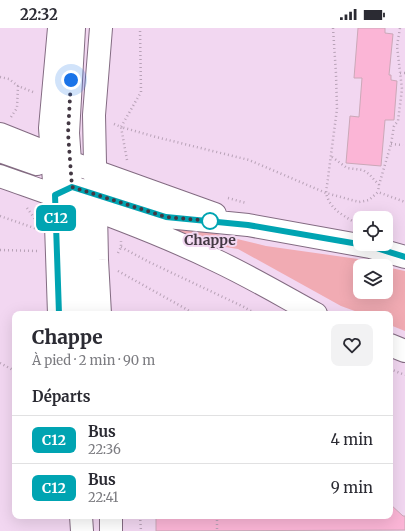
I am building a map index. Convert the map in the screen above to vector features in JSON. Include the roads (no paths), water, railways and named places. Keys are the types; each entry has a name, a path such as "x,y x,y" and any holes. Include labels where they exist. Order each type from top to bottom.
{"main road":[{"path":"59,28 50,128 67,195 77,252 79,311"},
{"path":"59,162 68,133 74,28"},
{"path":"100,311 95,202 94,116 102,28"},
{"path":"0,134 59,162"},
{"path":"0,151 59,162 95,171 248,225"},
{"path":"0,176 95,202 166,217 248,225 370,246 405,257"},
{"path":"59,311 57,257 67,195"},
{"path":"95,202 119,218 218,262 310,311"},
{"path":"393,346 405,351"},
{"path":"81,519 82,531"},
{"path":"111,519 111,531"}],"place":[{"name":"Chappe","path":"210,221"}]}
